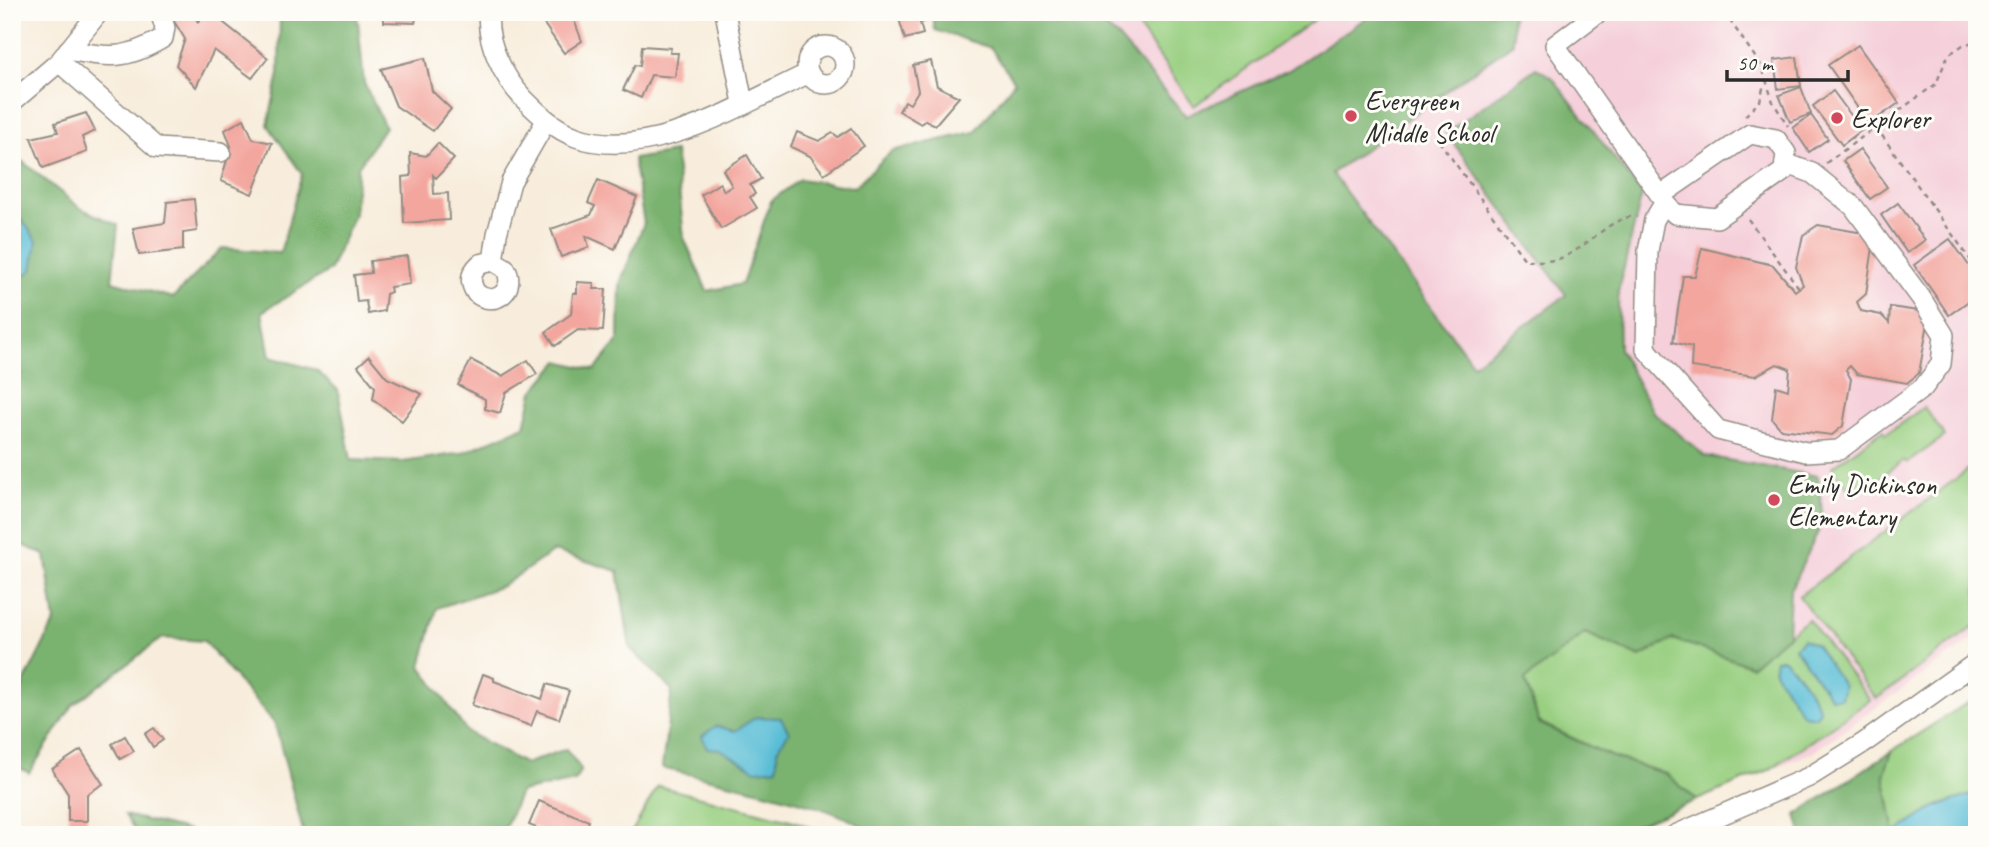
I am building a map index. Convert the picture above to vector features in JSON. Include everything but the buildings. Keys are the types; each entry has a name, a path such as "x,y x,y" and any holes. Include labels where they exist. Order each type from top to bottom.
{"street":[{"path":"12,102 64,56 99,12"},
{"path":"64,56 129,55 163,38 165,28 160,12"},
{"path":"489,12 488,22 495,53 517,92 546,121 576,137 613,143 672,136 808,73"},
{"path":"725,12 743,103"},
{"path":"1599,12 1555,45 1663,199 1675,214 1717,218 1784,171 1786,153 1776,139 1751,134 1663,199 1654,220 1648,251 1646,349 1718,430 1805,452 1839,450 1923,388 1941,364 1944,335 1921,298 1853,206 1812,173 1785,163"},
{"path":"64,56 157,148 221,152"},
{"path":"494,261 497,234 511,182 546,121"},
{"path":"1675,835 1809,777 1865,742 1977,662"}],"path":[{"path":"1724,12 1762,66 1764,80 1773,102 1787,125"},
{"path":"1731,22 1735,12"},
{"path":"1743,118 1760,101 1764,80"},
{"path":"1877,127 1977,269"},
{"path":"1748,219 1799,288"}],"shaded area":[{"name":"Emily Dickinson Elementary","path":"997,12 1977,12 1977,636 1813,752 1613,835"}],"green space":[{"path":"280,12 355,12 364,83 385,127 358,167 354,214 330,270 262,312 270,357 316,370 338,390 351,460 403,462 462,453 525,426 533,392 559,361 595,370 619,340 620,283 644,223 633,159 675,152 684,238 707,291 742,284 771,201 800,179 854,187 892,151 975,132 1014,82 991,48 935,30 932,12 1086,12 1117,36 1186,116 1289,70 1375,12 1512,12 1513,43 1332,173 1473,364 1566,295 1446,133 1536,68 1552,77 1642,194 1618,292 1619,349 1653,412 1705,456 1818,476 1823,521 1790,591 1788,635 1751,666 1673,639 1640,657 1585,633 1525,680 1539,723 1610,756 1666,774 1697,800 1613,835 873,835 835,813 774,794 662,768 672,690 630,648 618,571 554,551 502,586 437,608 421,666 467,732 525,764 566,749 581,769 575,781 520,792 504,830 510,835 304,835 275,724 204,641 162,638 73,705 29,773 12,764 12,707 55,621 45,555 12,540 12,285 32,270 37,241 12,206 12,153 80,208 118,225 112,281 173,298 222,248 280,253 302,174 268,125 279,74"},
{"path":"1128,12 1325,12 1194,106"},
{"path":"1924,407 1945,436 1907,463 1904,460 1869,486 1864,481 1850,491 1832,467 1883,430 1886,434"},
{"path":"1977,463 1977,624 1876,699 1799,596"},
{"path":"1808,619 1870,700 1769,770 1697,800 1666,774 1610,756 1539,722 1524,680 1585,633 1640,657 1673,639 1751,665"},
{"path":"1970,701 1977,710 1977,793 1935,807 1895,833 1884,775 1892,751"},
{"path":"1892,751 1884,775 1895,833 1802,835 1796,815"},
{"path":"658,786 794,821 830,835 630,835"},
{"path":"125,815 207,835 138,835"}],"water":[{"path":"12,206 37,241 32,270 13,284"},
{"path":"1803,639 1816,645 1844,686 1841,698 1831,698 1795,648"},
{"path":"1776,659 1784,659 1809,690 1820,711 1816,717 1803,715 1774,671"},
{"path":"756,717 781,718 789,732 777,750 777,768 756,770 720,749 707,748 702,736 716,726 735,731"},
{"path":"1977,793 1977,835 1892,835 1935,807"}],"place":[{"name":"Evergreen Middle School","path":"1351,116"},
{"name":"Explorer","path":"1837,118"},
{"name":"Emily Dickinson Elementary","path":"1774,500"}]}
